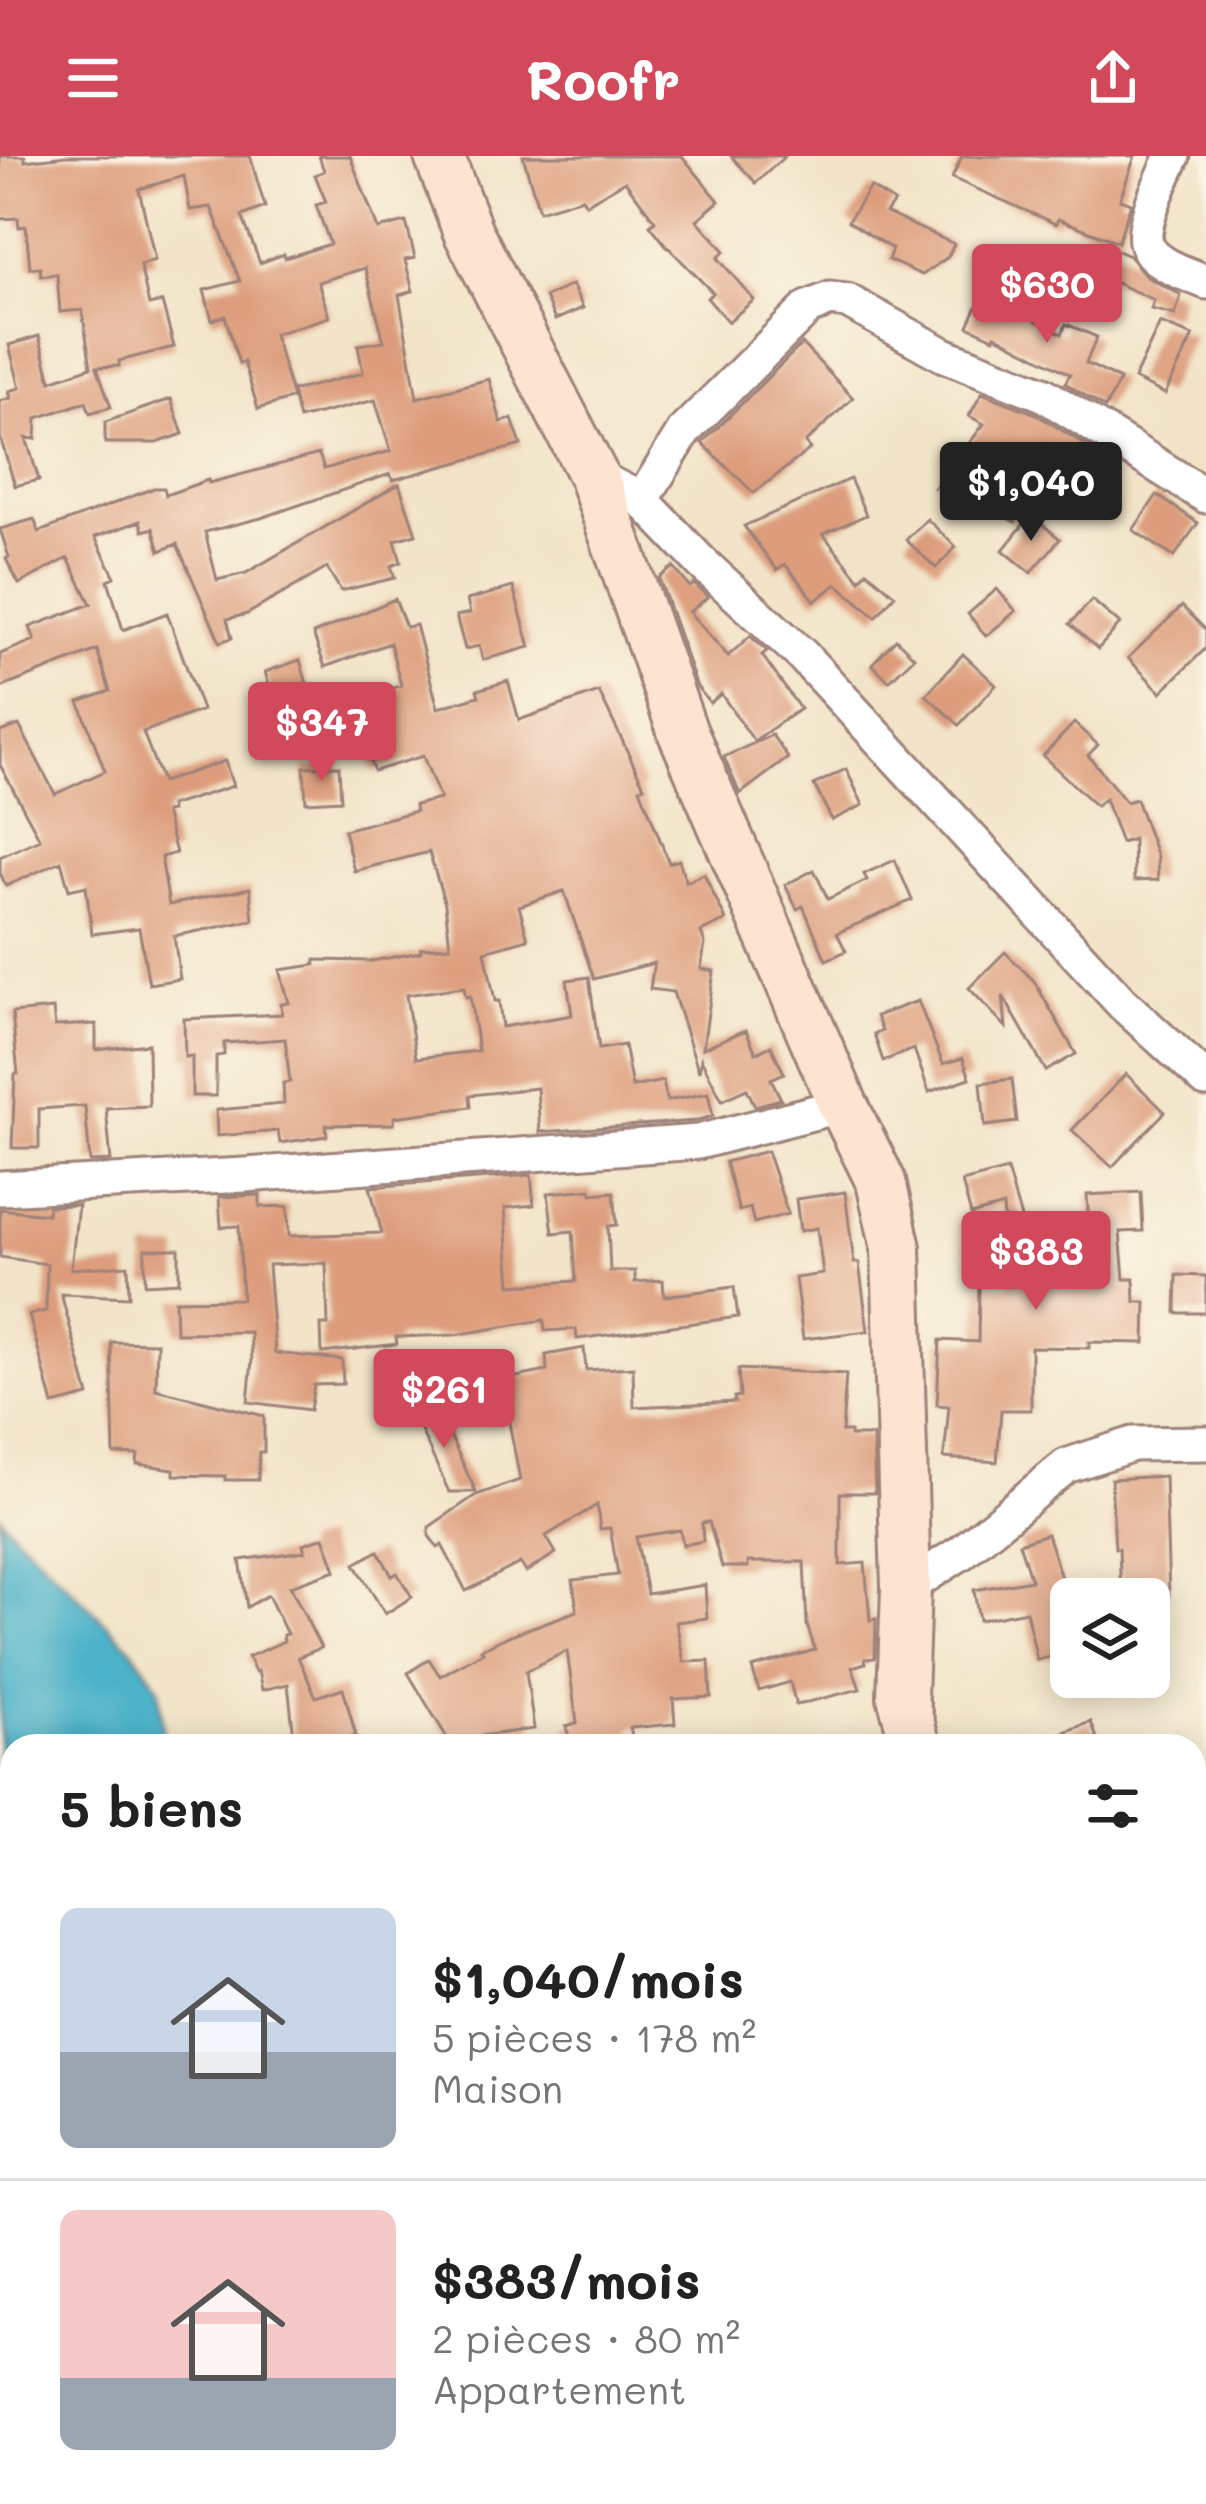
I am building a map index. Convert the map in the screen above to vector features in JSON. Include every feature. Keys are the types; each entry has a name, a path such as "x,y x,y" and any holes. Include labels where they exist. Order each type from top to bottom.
{"main road":[{"path":"439,156 468,232 593,475 683,733 880,1182 896,1248 906,1588 902,1696 913,1734"}],"street":[{"path":"1173,156 1152,205 1144,239 1149,252 1169,266 1206,282"},
{"path":"642,500 685,430 808,308 830,299 848,301 944,355 1043,394 1206,496"},
{"path":"593,475 642,500 802,655 1124,1004 1206,1080"},
{"path":"0,1188 698,1142 843,1106"},
{"path":"906,1588 962,1552 1066,1466 1133,1444 1206,1444"}],"water":[{"path":"0,1516 132,1649 159,1688 163,1734 0,1734"}],"building":[{"path":"0,156 25,156 25,161 65,156 250,156 265,207 242,216 260,263 330,244 316,205 326,202 315,175 324,171 319,156 350,156 378,229 406,222 415,258 405,260 413,291 399,295 417,398 489,379 501,422 512,419 521,445 393,480 390,474 205,532 217,580 246,573 399,484 416,534 395,540 401,562 391,566 395,578 341,591 327,568 247,614 227,619 232,638 220,642 177,544 160,551 153,528 143,531 140,521 95,537 115,577 108,580 123,630 167,613 202,710 143,732 162,782 225,761 233,786 170,806 171,811 165,812 176,853 161,857 169,905 250,888 253,920 174,936 180,979 149,984 139,928 92,934 86,886 69,890 61,861 6,886 0,873 0,857 40,839 0,765 0,732 19,725 55,794 105,771 79,702 110,691 97,650 0,688 0,654 35,640 30,627 91,604 68,558 19,584 6,559 0,529 34,519 39,532 154,488 164,488 166,495 208,480 319,454 324,469 391,451 375,400 299,419 292,391 363,373 358,345 384,341 365,268 318,282 329,317 274,334 293,398 258,409 225,316 212,320 204,290 240,281 211,207 190,210 184,176 139,189 155,260 140,265 149,305 162,302 174,347 119,361 119,366 97,367 111,407 90,413 86,402 37,418 36,439 26,438 39,480 15,486 0,437 0,401 20,388 9,345 39,336 51,381 91,367 82,310 60,312 57,274 41,276 40,267 30,268 26,226 19,227 18,218 0,219"},
{"path":"523,156 682,156 719,201 697,220 725,251 718,258 754,300 728,322 707,298 713,293 650,225 655,221 625,181 586,204 582,198 539,211"},
{"path":"731,156 785,156 756,183"},
{"path":"962,156 1135,156 1120,199 1131,203 1118,242 1058,219 1056,224 952,178"},
{"path":"870,187 894,202 886,213 954,244 948,257 922,275 888,260 892,249 848,221"},
{"path":"1097,242 1129,256 1147,277 1181,295 1175,315 1151,309 1154,300 1085,269"},
{"path":"572,285 583,308 555,320 545,297"},
{"path":"983,293 1062,334 1066,324 1097,337 1086,363 1120,380 1105,408 1065,383 1070,374 968,326"},
{"path":"1160,323 1193,336 1165,394 1134,379"},
{"path":"802,344 853,398 805,443 810,449 754,493 702,443"},
{"path":"982,393 1034,413 1089,447 1074,482 1041,469 1015,522 984,506 988,498 965,481 978,468 936,486 984,424 969,416"},
{"path":"171,399 183,434 157,443 105,443 105,422"},
{"path":"850,479 866,515 823,534 860,580 867,571 895,595 876,617 837,584 815,601 785,564 777,570 744,526"},
{"path":"1157,495 1198,523 1174,557 1133,530"},
{"path":"1031,515 1060,539 1031,573 1003,550"},
{"path":"927,519 956,547 936,568 906,540"},
{"path":"673,567 690,587 694,584 708,597 689,612 728,656 750,636 767,651 762,655 800,709 754,741 721,694 710,703 697,687 659,578"},
{"path":"513,587 530,647 483,660 479,646 465,649 456,616 470,613 467,600"},
{"path":"997,589 1016,611 986,636 968,614"},
{"path":"395,599 406,627 416,625 438,708 508,681 519,720 599,692 644,786 640,788 669,863 679,860 686,882 704,874 726,920 701,932 705,943 701,969 714,971 703,1048 746,1030 756,1053 771,1046 784,1073 771,1079 781,1099 755,1106 747,1089 722,1100 701,1059 699,1072 673,992 650,989 654,963 594,979 564,891 519,906 528,939 485,951 502,1027 572,1015 567,980 589,977 599,1049 624,1045 632,1087 663,1081 667,1101 708,1093 713,1116 540,1132 537,1088 470,1095 471,1107 394,1117 394,1124 326,1125 327,1136 280,1143 278,1131 217,1136 216,1110 284,1104 283,1083 290,1082 285,1039 224,1043 224,1055 216,1056 216,1096 192,1096 192,1056 185,1057 184,1019 282,1014 281,1004 289,1003 280,970 315,965 315,960 372,961 450,946 445,904 429,852 354,871 344,830 416,811 415,805 440,799 423,756 374,771 351,711 388,697 386,691 401,685 390,643 325,667 313,634","holes":["464,987 466,997 470,996 478,1051 416,1058 406,995"]},
{"path":"1092,600 1120,624 1098,649 1070,624"},
{"path":"1182,606 1206,630 1206,648 1161,692 1128,658"},
{"path":"896,639 914,657 889,681 872,664"},
{"path":"963,654 996,685 959,725 926,695"},
{"path":"300,660 310,694 275,705 265,672"},
{"path":"1074,723 1098,745 1088,755 1126,802 1136,799 1157,857 1158,880 1134,881 1133,839 1121,843 1105,799 1096,806 1043,756"},
{"path":"772,735 788,758 740,794 724,757"},
{"path":"339,766 341,800 306,802 304,767"},
{"path":"846,769 863,805 832,820 814,785"},
{"path":"895,860 912,900 837,933 846,951 826,960 803,906 797,909 785,885 814,870 828,899"},
{"path":"1005,952 1034,981 1076,1054 1046,1071 1003,996 1006,1027 969,988"},
{"path":"918,1001 943,1064 963,1058 970,1078 929,1092 914,1049 883,1061 874,1034 882,1031 876,1016"},
{"path":"53,1009 55,1026 96,1024 96,1050 148,1044 149,1106 106,1108 111,1161 90,1162 85,1106 39,1109 39,1148 12,1148 18,1074 12,1013"},
{"path":"1126,1074 1165,1112 1112,1167 1072,1130"},
{"path":"1012,1079 1017,1122 985,1126 981,1083"},
{"path":"767,1151 788,1214 754,1223 750,1208 739,1211 725,1162"},
{"path":"1007,1170 1024,1229 1033,1228 1034,1246 1090,1241 1087,1195 1141,1192 1143,1231 1120,1232 1124,1279 1134,1279 1135,1302 1146,1302 1145,1343 1031,1347 1031,1410 1001,1410 997,1462 944,1458 949,1406 937,1405 940,1340 978,1342 979,1286 1008,1286 1003,1206 971,1215 962,1182"},
{"path":"531,1175 534,1205 505,1208 511,1285 576,1281 573,1231 553,1233 548,1193 614,1192 617,1225 608,1226 610,1271 635,1271 635,1282 663,1280 664,1296 734,1287 738,1317 577,1339 576,1329 545,1331 544,1320 455,1335 396,1337 397,1344 322,1353 321,1325 328,1325 326,1263 268,1265 275,1353 342,1360 343,1384 314,1385 310,1410 248,1402 250,1332 176,1333 175,1300 242,1299 239,1226 221,1227 219,1197 260,1195 260,1207 288,1206 289,1236 382,1233 370,1187"},
{"path":"845,1192 868,1331 803,1339 795,1278 823,1274 817,1228 800,1231 796,1199"},
{"path":"78,1205 71,1269 128,1265 129,1297 61,1294 89,1396 53,1405 29,1315 46,1311 47,1264 0,1257 0,1209 47,1214 48,1206"},
{"path":"145,1249 179,1249 179,1282 145,1284"},
{"path":"1177,1275 1206,1276 1206,1313 1176,1313"},
{"path":"111,1342 157,1343 156,1389 264,1416 258,1480 174,1475 174,1469 137,1464 138,1455 114,1454"},
{"path":"584,1348 586,1370 633,1367 634,1407 735,1402 734,1397 740,1396 738,1369 846,1374 842,1432 873,1436 875,1493 840,1493 840,1565 865,1563 870,1620 876,1619 875,1658 852,1667 860,1689 796,1705 790,1682 759,1691 752,1668 815,1650 807,1625 804,1562 722,1567 709,1522 702,1523 703,1541 683,1545 680,1530 636,1537 647,1594 705,1585 707,1618 676,1622 684,1662 709,1661 711,1697 673,1699 675,1724 630,1728 631,1734 568,1734 566,1726 577,1723 567,1651 526,1671 534,1729 445,1734 408,1673 429,1659 440,1676 483,1652 481,1649 577,1611 573,1580 618,1575 610,1528 600,1529 597,1505 546,1536 556,1553 526,1572 520,1563 466,1591 442,1545 438,1548 429,1536 429,1527 476,1495 520,1480 501,1380 547,1371 546,1355"},
{"path":"468,1371 476,1407 450,1412 443,1376"},
{"path":"437,1407 476,1492 449,1492 413,1413"},
{"path":"1165,1476 1168,1578 1120,1578 1111,1479"},
{"path":"1047,1534 1061,1578 1050,1578 1050,1657 1037,1660 1026,1611 979,1620 974,1590 1031,1580 1019,1543"},
{"path":"324,1537 336,1570 290,1586 321,1648 298,1657 316,1697 343,1688 355,1734 294,1734 288,1684 262,1690 258,1671 248,1657 284,1641 287,1634 268,1595 247,1607 240,1560 305,1551 303,1544"},
{"path":"378,1551 392,1576 397,1573 412,1597 385,1614 355,1564"},
{"path":"1091,1722 1096,1734 1059,1734"}]}
